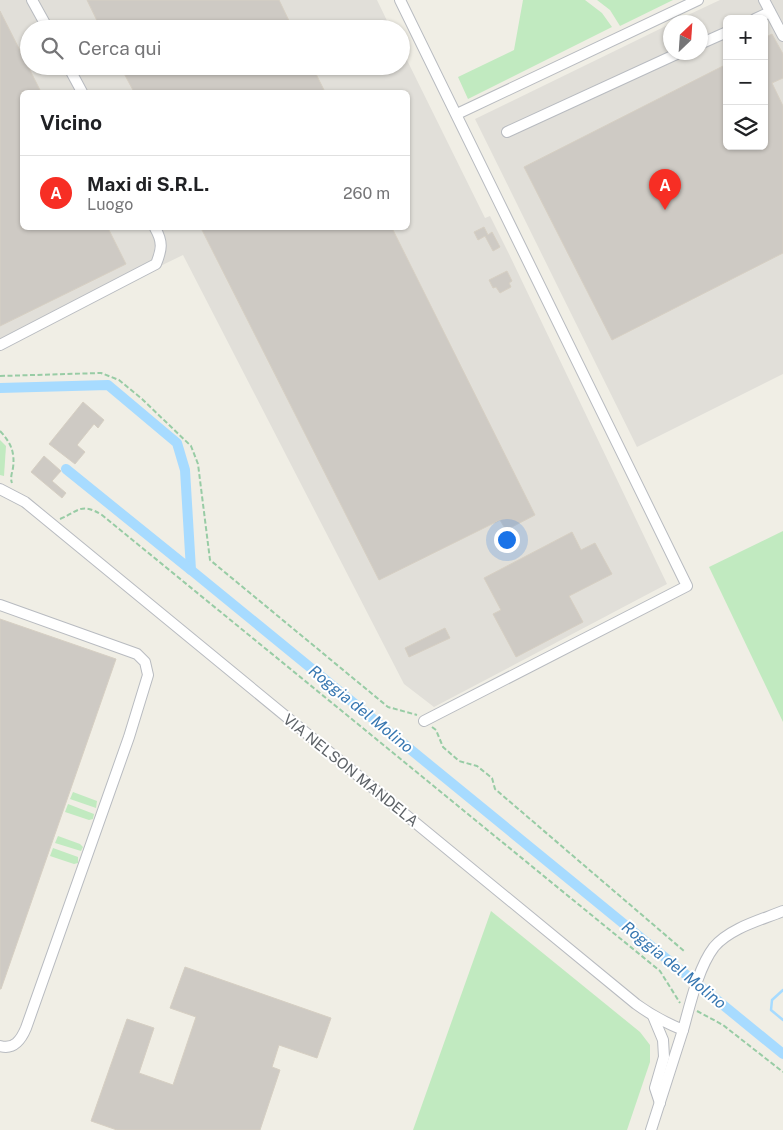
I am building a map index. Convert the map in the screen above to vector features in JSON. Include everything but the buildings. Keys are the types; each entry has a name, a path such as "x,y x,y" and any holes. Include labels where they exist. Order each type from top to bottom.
{"street":[{"path":"32,0 43,20"},
{"path":"400,0 687,586 424,721"},
{"path":"457,114 698,0"},
{"path":"764,0 783,36"},
{"path":"764,15 770,12"},
{"path":"708,40 723,34"},
{"path":"507,132 664,60"},
{"path":"73,75 81,90"},
{"path":"0,345 156,264 161,252 162,241 157,230"},
{"name":"VIA NELSON MANDELA","path":"0,489 15,495 51,524 653,1016 683,1030"},
{"path":"0,605 137,654 145,662 148,675 129,737 22,1040 14,1046 0,1046"},
{"path":"651,1130 703,966 715,946 728,935 783,911"},
{"path":"653,1016 663,1040 664,1057 655,1088 660,1103"}],"path":[{"path":"0,376 101,373 119,380 142,399 191,446 198,464 210,560 388,707 419,716 436,730 443,747 459,761 477,766 492,778 495,789 684,951"},
{"path":"0,431 11,446 14,455 11,479 15,495"},
{"path":"51,524 84,507 93,509 102,515 660,971 680,1003 721,1023 783,1072"}],"shaded area":[{"path":"0,0 377,0 387,20 20,20 20,75 410,75 410,66 485,218 490,216 509,254 667,584 434,707 404,684 183,255 0,344"},
{"path":"720,0 783,0 783,374 637,447 475,119 663,27 663,60 708,60 708,15 688,15"}],"green space":[{"path":"523,0 585,0 602,13 612,27 468,99 458,77 514,50"},
{"path":"597,0 673,0 620,26 610,10"},
{"path":"0,440 6,446 4,476 0,475"},
{"path":"783,531 783,722 709,567"},
{"path":"73,792 97,801 96,808 70,799"},
{"path":"68,804 94,814 93,819 89,820 65,812"},
{"path":"58,836 80,844 83,847 81,851 55,843"},
{"path":"53,848 78,857 78,863 74,864 50,856"},
{"path":"491,911 640,1032 650,1045 650,1062 627,1130 413,1130"}],"waterway":[{"name":"Roggia del Molino","path":"0,388 108,385 177,443 185,470 191,570 783,1054"},
{"path":"66,469 191,570"},
{"path":"783,990 772,1000 771,1010 783,1020"}],"place":[{"name":"Maxi di S.R.L.","path":"665,210"}]}
